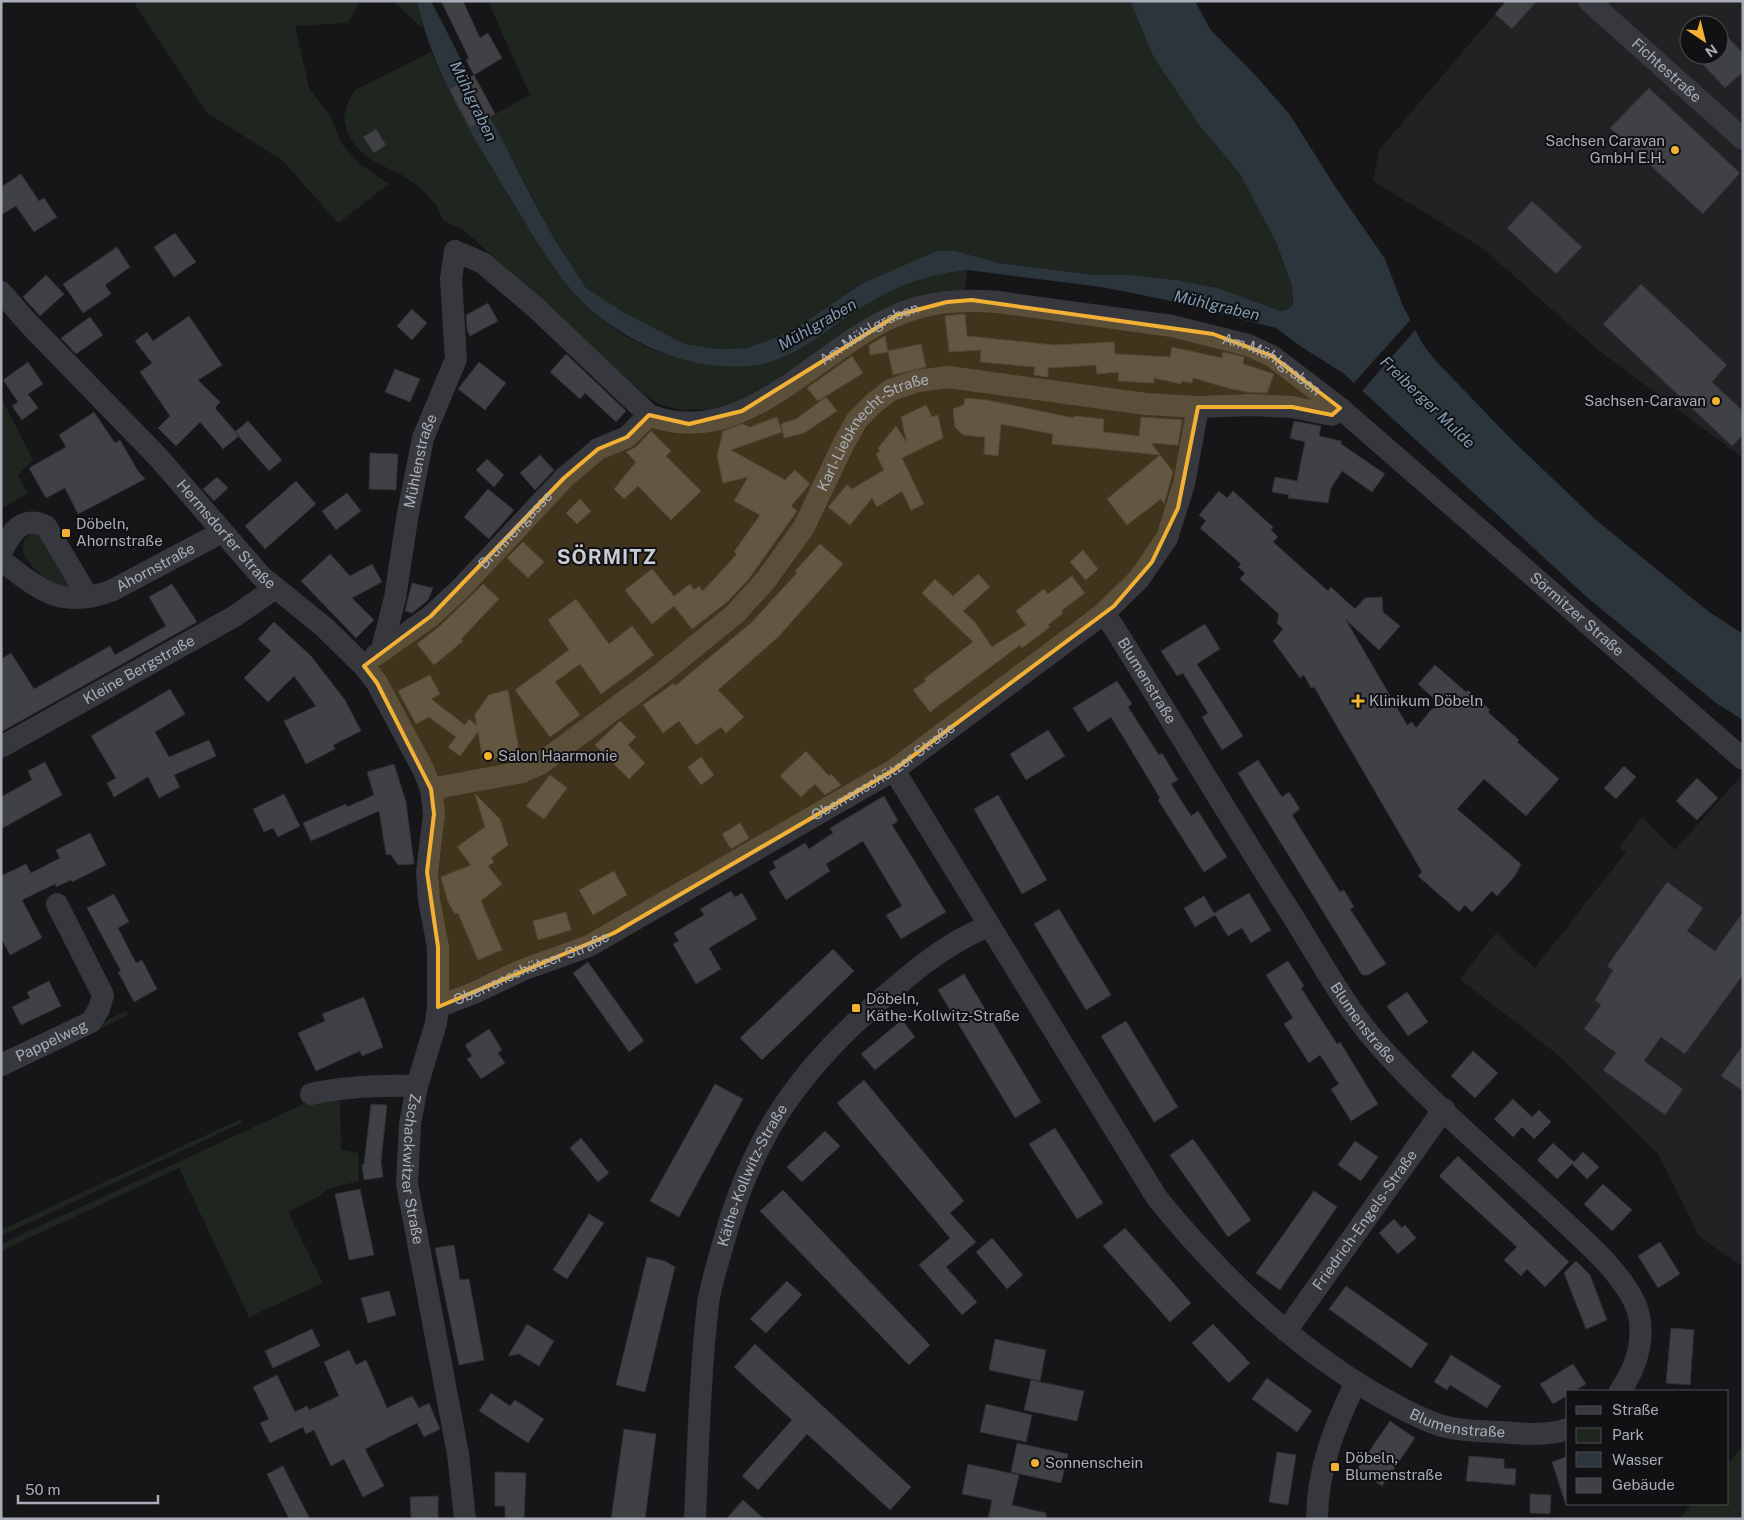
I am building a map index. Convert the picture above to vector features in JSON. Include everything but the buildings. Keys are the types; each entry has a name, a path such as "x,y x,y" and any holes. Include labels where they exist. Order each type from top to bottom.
{"street":[{"name":"Fichtestraße","path":"1589,1 1743,139"},
{"name":"Am Mühlgraben","path":"455,251 483,263 513,288 649,415 668,422 689,424 710,421 735,413 780,390 856,337 896,315 947,302 972,300 1172,326 1213,334 1272,356 1340,408"},
{"name":"Mühlenstraße","path":"382,649 395,598 407,519 423,438 456,359 451,279 455,251"},
{"name":"Hermsdorfer Straße","path":"1,292 28,323 158,457 274,589 324,627 364,666 377,683 423,769 431,789"},
{"name":"Karl-Liebknecht-Straße","path":"431,789 522,772 540,764 661,674 735,614 765,581 804,527 857,420 875,402 891,390 917,381 948,377 1146,404 1198,407 1252,405 1292,408 1332,415 1340,408"},
{"name":"Oberranschützer Straße","path":"438,1006 474,993 520,971 590,946 894,770 1103,614 1140,579 1167,538 1178,508 1187,470 1198,407"},
{"name":"Sörmitzer Straße","path":"1340,408 1743,759"},
{"name":"Brunnengasse","path":"382,649 431,616 462,587 564,478 598,449 627,438 649,415"},
{"path":"1,552 16,529 26,523 34,520 46,526 88,597"},
{"name":"Ahornstraße","path":"1,560 37,587 60,598 76,600 113,590 222,532"},
{"name":"Kleine Bergstraße","path":"1,747 236,616 274,589"},
{"name":"Blumenstraße","path":"1103,614 1113,626 1357,1016 1377,1043 1600,1256 1634,1301 1640,1323 1641,1336 1633,1370 1621,1390"},
{"path":"364,666 382,649"},
{"name":"Blumenstraße","path":"894,770 1156,1198 1225,1275 1286,1330 1328,1364 1402,1409 1436,1424 1457,1430 1539,1434 1566,1429"},
{"name":"Zschackwitzer Straße","path":"431,789 434,814 427,872 429,900 438,947 438,1006 436,1023 417,1086 409,1133 406,1184 458,1454 465,1519"},
{"name":"Pappelweg","path":"1,1065 91,1022 99,1009 104,995 56,904"},
{"name":"Käthe-Kollwitz-Straße","path":"695,1519 698,1447 709,1301 731,1217 757,1150 789,1095 836,1040 912,972 960,938 988,926"},
{"path":"311,1094 331,1090 384,1085 417,1086"},
{"name":"Friedrich-Engels-Straße","path":"1286,1330 1444,1109"},
{"path":"1317,1519 1325,1459 1340,1414 1356,1382"}],"highlighted area":[{"path":"972,300 1213,334 1272,356 1340,408 1332,415 1292,407 1198,407 1178,508 1152,562 1114,606 894,770 614,933 438,1007 438,947 427,872 434,814 431,789 377,683 364,666 431,616 564,478 598,449 627,437 649,415 689,424 742,411 897,315 947,302"}],"shaded area":[{"path":"1508,1 1743,1 1743,458 1598,350 1481,247 1373,181 1379,150"},
{"path":"1741,776 1743,777 1743,1267 1699,1236 1658,1154 1558,1055 1460,979 1496,933 1535,968 1626,852 1619,847 1642,817 1675,850"}],"green space":[{"path":"133,1 360,1 348,23 295,26 309,88 332,119 341,143 360,164 389,184 338,223 283,161 206,112"},
{"path":"393,1 417,1 423,29"},
{"path":"488,1 1130,1 1154,58 1199,125 1240,174 1276,242 1292,286 1293,305 1289,309 1280,311 1212,287 1177,280 1130,275 1096,275 999,263 955,251 861,284 807,321 780,336 747,348 718,349 685,344 625,313 586,288 555,240 490,117 530,95"},
{"path":"431,52 474,139 524,222 566,282 590,308 616,330 647,347 682,358 722,363 758,364 792,352 871,301 905,284 942,274 967,270 965,291 756,395 719,409 681,410 661,405 646,396 465,231 444,221 436,205 421,188 397,172 376,163 358,149 348,135 344,118 348,102 355,90"},
{"path":"1,397 33,460 18,475 28,493 1,509"},
{"path":"36,531 70,588 64,591 29,563 24,554 23,546 26,538"},
{"path":"126,1011 128,1015 1,1078 1,1072"},
{"path":"340,1095 341,1150 358,1153 359,1181 327,1189 321,1195 288,1212 323,1283 249,1317 179,1168 1,1251 1,1244 308,1102"},
{"path":"241,1119 241,1123 1,1236 1,1230"},
{"path":"1743,1446 1743,1519 1679,1519 1691,1505 1729,1505 1729,1462"}],"water":[{"path":"417,1 431,1 531,196 555,240 586,288 625,313 685,344 718,349 747,348 780,336 807,321 861,284 937,251 955,251 999,263 1096,275 1130,275 1177,280 1217,288 1280,311 1289,309 1293,305 1292,286 1276,242 1240,174 1199,125 1154,58 1130,1 1195,1 1210,29 1257,77 1290,115 1336,188 1385,259 1403,306 1422,343 1434,359 1510,438 1596,520 1709,612 1743,634 1743,720 1716,703 1589,599 1343,373 1300,346 1276,328 1162,299 1102,287 967,270 930,277 894,289 791,353 777,360 762,364 718,366 696,363 674,357 632,339 596,314 572,291 542,249 485,157 457,107 434,55"}],"pier":[{"path":"1412,318 1417,328 1361,392 1352,385"}],"place":[{"name":"Sachsen Caravan GmbH E.H.","path":"1675,150"},
{"name":"Sachsen-Caravan","path":"1716,401"},
{"name":"Döbeln, Ahornstraße","path":"66,533"},
{"name":"Klinikum Döbeln","path":"1358,701"},
{"name":"Salon Haarmonie","path":"488,756"},
{"name":"Döbeln, Käthe-Kollwitz-Straße","path":"856,1008"},
{"name":"Sonnenschein","path":"1035,1463"},
{"name":"Döbeln, Blumenstraße","path":"1335,1467"}],"district":[{"name":"SÖRMITZ","path":"607,557"}],"water label":[{"name":"Mühlgraben","path":"474,101"},
{"name":"Mühlgraben","path":"1217,305"},
{"name":"Mühlgraben","path":"817,324"},
{"name":"Freiberger Mulde","path":"1428,402"}]}
